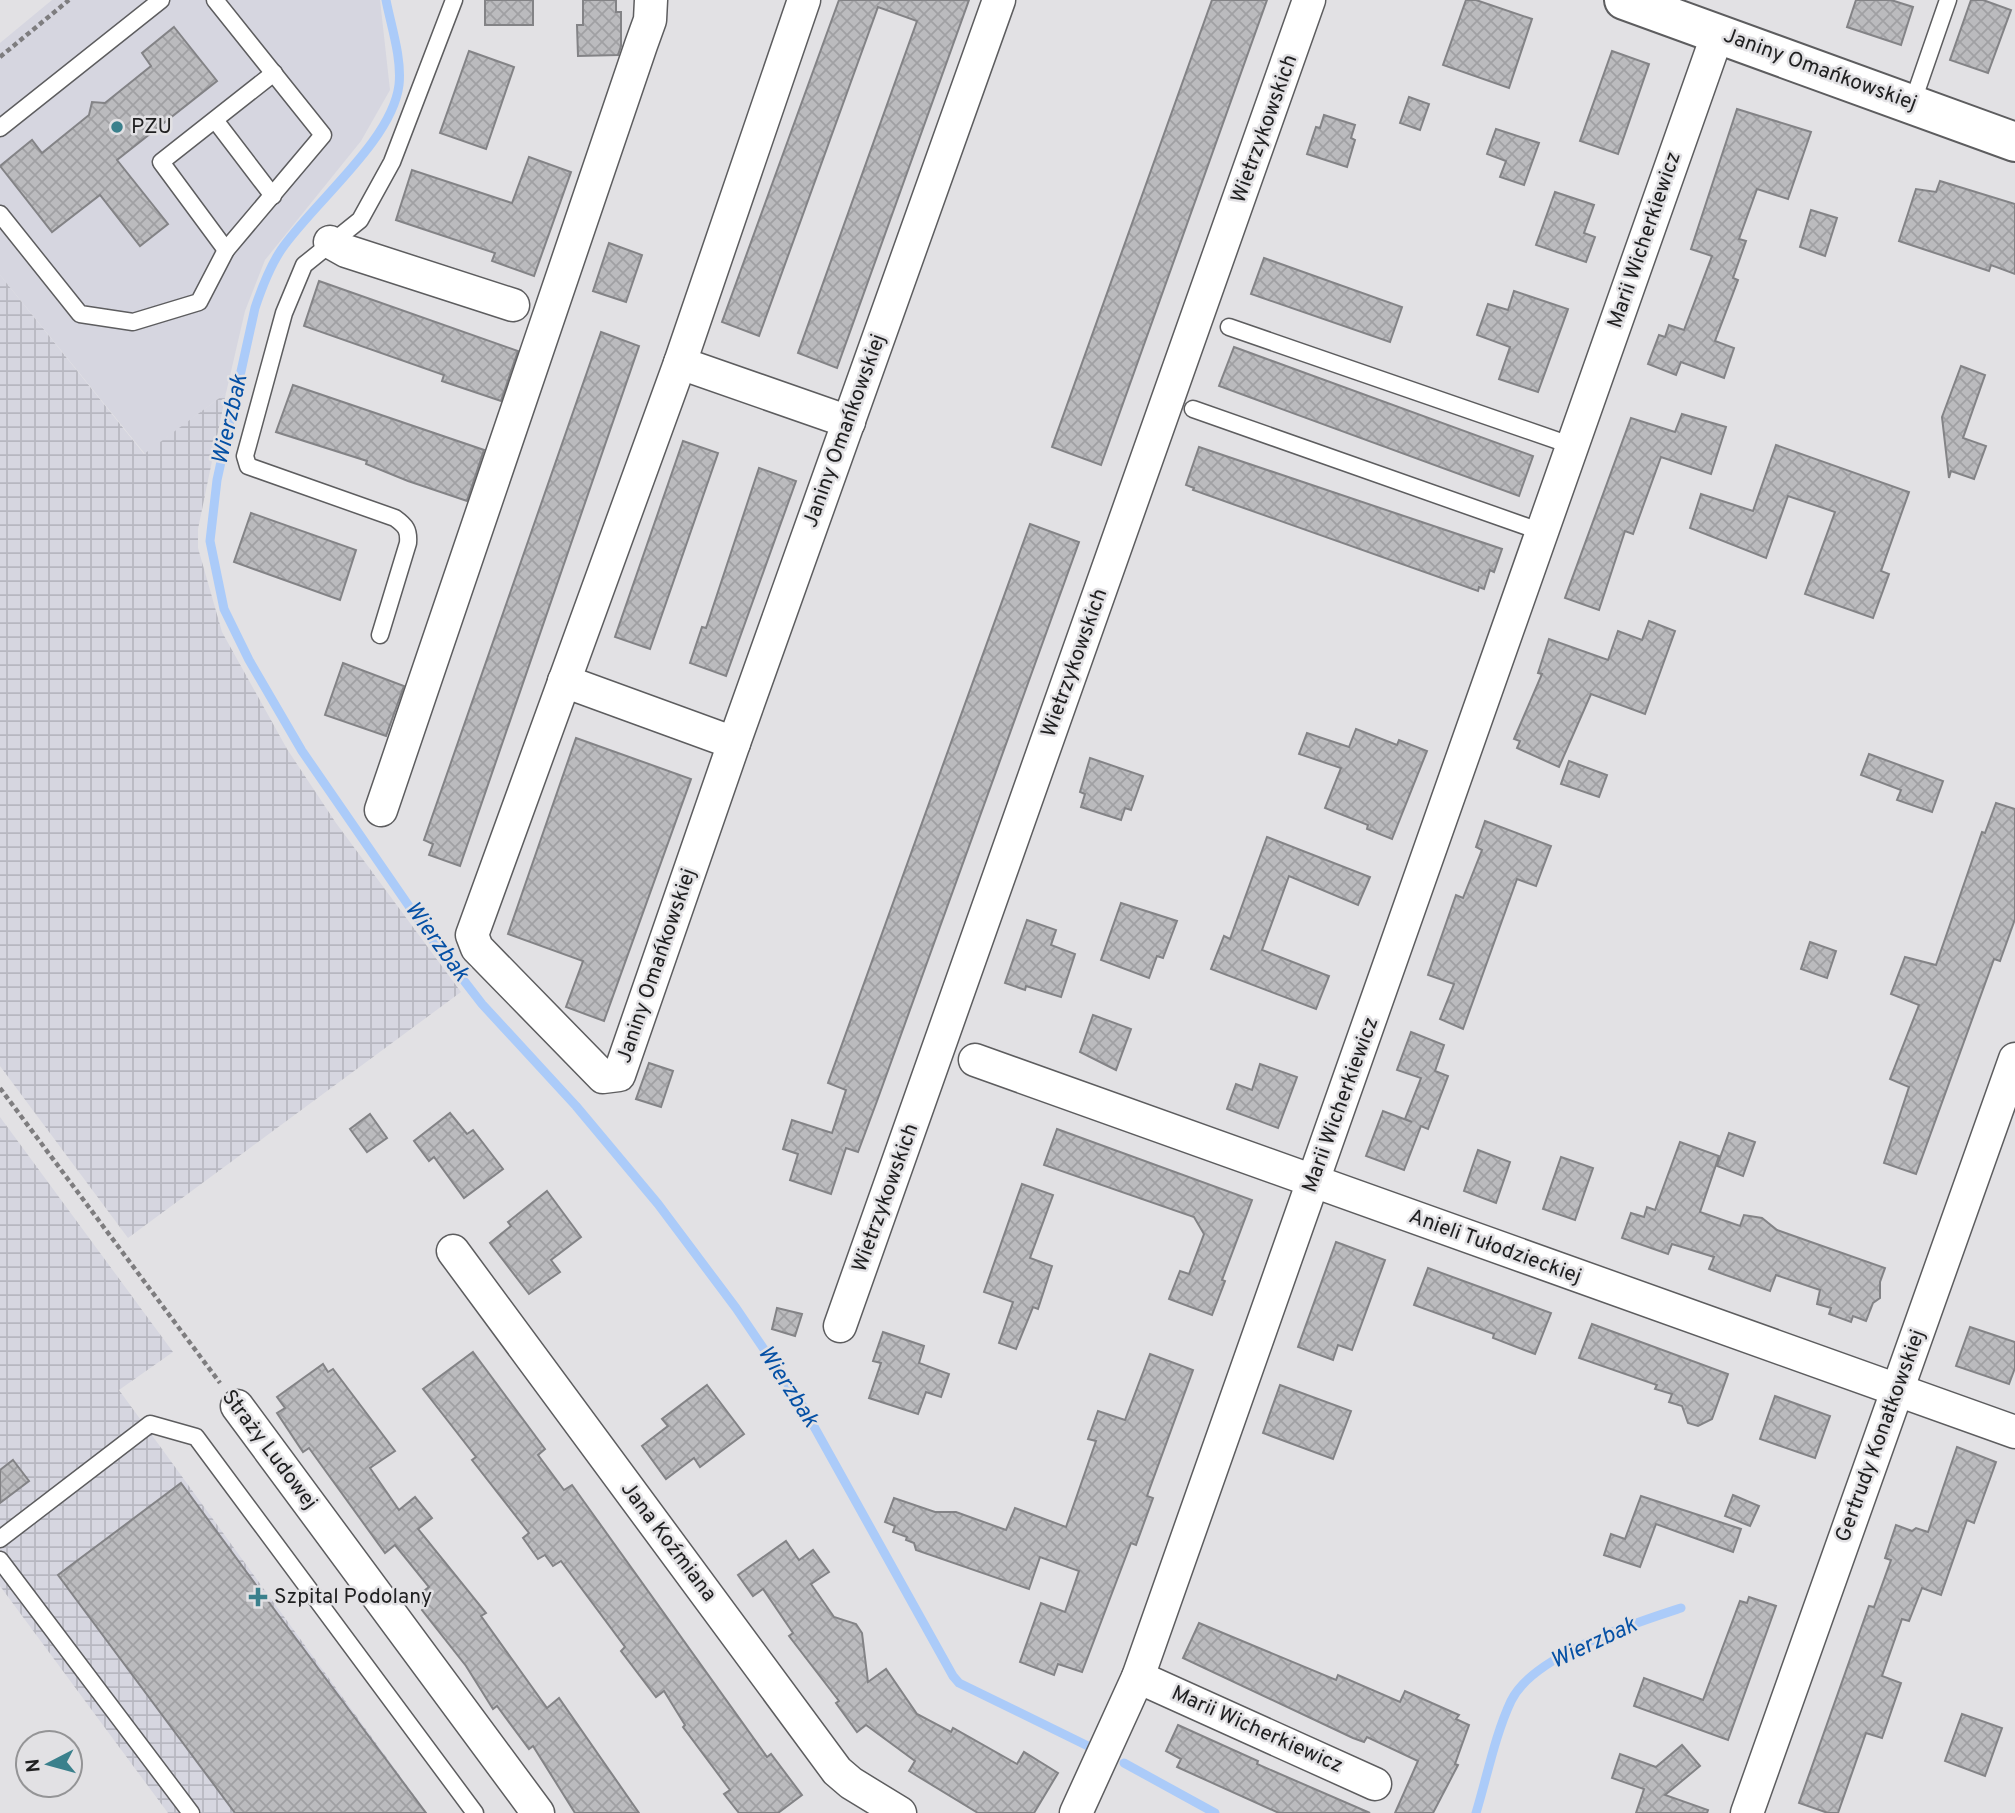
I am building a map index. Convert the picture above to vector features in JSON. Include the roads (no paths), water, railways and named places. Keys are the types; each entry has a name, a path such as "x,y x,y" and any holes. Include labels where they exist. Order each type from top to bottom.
{"street":[{"path":"381,810 642,45 650,20 651,0"},
{"name":"Janiny Omańkowskiej","path":"804,0 680,363 472,935 477,948 603,1077 619,1075 734,743 999,0"},
{"name":"Wietrzykowskich","path":"840,1326 1309,0"},
{"name":"Janiny Omańkowskiej","path":"1624,0 2015,142"},
{"name":"Marii Wicherkiewicz","path":"1076,1813 1138,1677 1718,33"},
{"path":"330,242 346,251 513,305"},
{"path":"680,363 849,422"},
{"path":"564,681 734,743"},
{"name":"Gertrudy Konatkowskiej","path":"1747,1813 2015,1059"},
{"name":"Anieli Tułodzieckiej","path":"975,1060 2015,1432"},
{"name":"Jana Koźmiana","path":"453,1251 837,1771 851,1783 900,1813"},
{"name":"Straży Ludowej","path":"237,1406 538,1813"},
{"name":"Marii Wicherkiewicz","path":"1138,1677 1375,1784"}],"lane":[{"path":"0,128 161,0"},
{"path":"0,214 80,314 133,322 199,302 226,250 323,135 215,0"},
{"path":"380,635 408,543 409,532 405,526 395,518 248,466 245,456 284,313 304,265 360,220 392,162 454,0"},
{"path":"1912,104 1948,0"},
{"path":"226,250 161,162 274,73"},
{"path":"215,120 273,196"},
{"path":"1229,327 1573,446"},
{"path":"1194,409 1542,532"},
{"path":"0,1539 150,1424 195,1437 475,1813"},
{"path":"0,1560 191,1813"}],"waterway":[{"name":"Wierzbak","path":"386,0 396,42 400,75 393,106 367,149 281,250 266,278 255,308 217,480 210,541 224,609 249,660 302,751 431,938 482,1004 576,1106 658,1204 736,1308 802,1405 953,1676 959,1683 1092,1748"},
{"name":"Wierzbak","path":"1476,1813 1500,1728 1511,1701 1523,1684 1562,1655 1638,1622 1681,1608"},
{"name":"Wierzbak","path":"1124,1763 1215,1813"}],"place":[{"name":"PZU","path":"117,127"},
{"name":"Szpital Podolany","path":"258,1597"}]}
